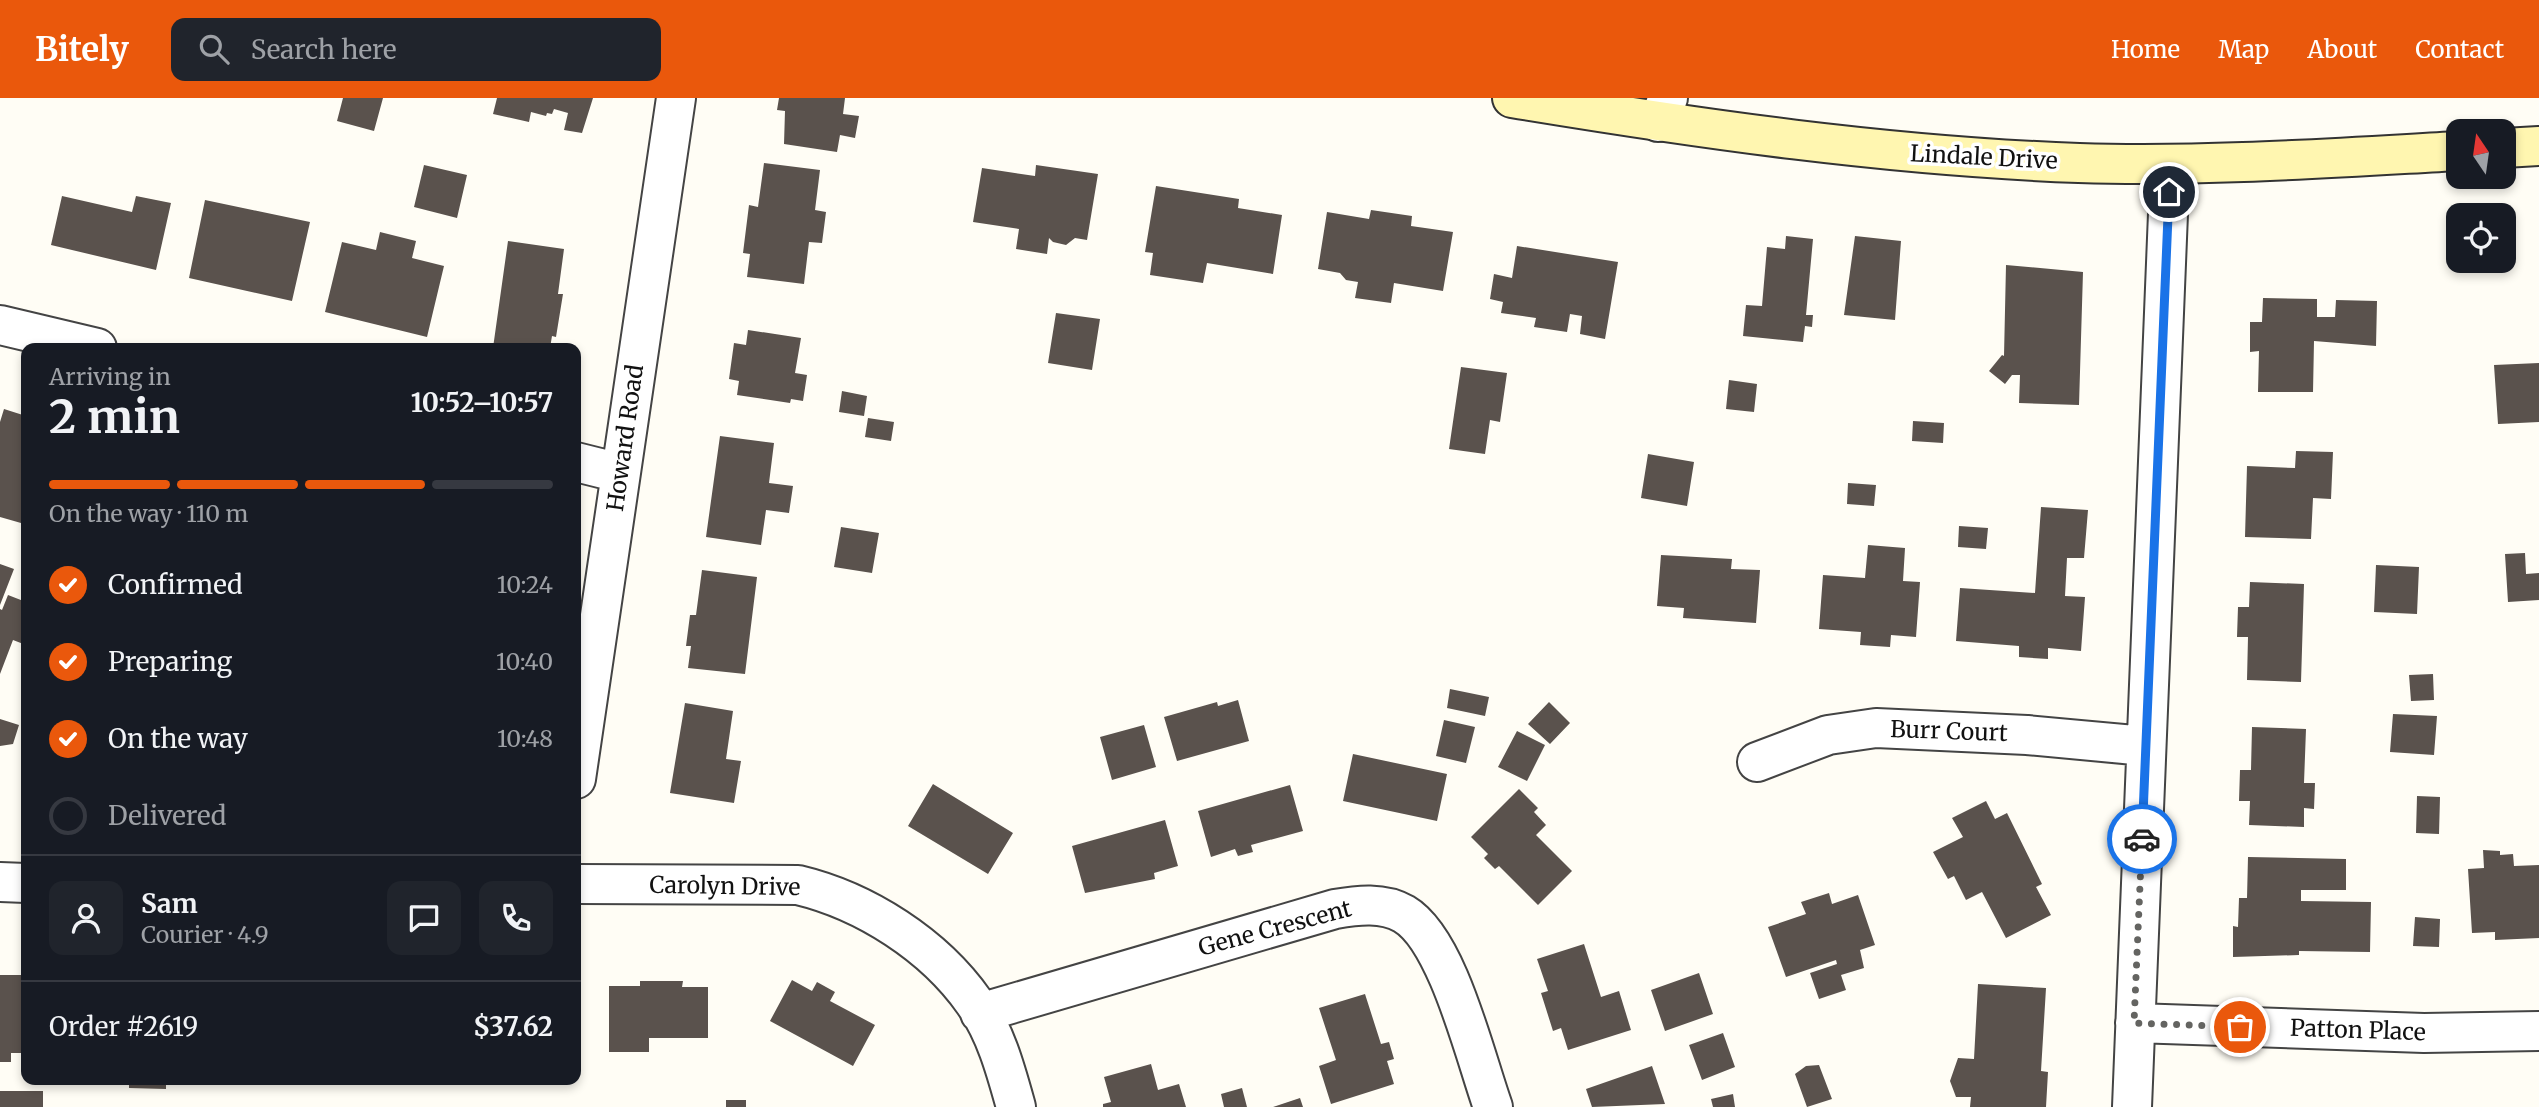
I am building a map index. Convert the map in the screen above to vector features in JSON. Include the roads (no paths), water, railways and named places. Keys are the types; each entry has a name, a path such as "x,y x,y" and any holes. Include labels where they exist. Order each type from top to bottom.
{"street":[{"name":"Howard Road","path":"581,744 676,98"},
{"name":"Lindale Drive","path":"1512,98 1663,110 1885,151 2078,163 2170,164 2446,152"},
{"path":"2516,147 2539,146"},
{"path":"2132,1107 2170,164"},
{"path":"0,325 76,343"},
{"path":"581,463 620,473"},
{"name":"Burr Court","path":"1757,762 1828,735 1876,728 2028,735 2145,746"},
{"path":"0,883 21,883"},
{"name":"Carolyn Drive","path":"581,884 779,883 823,891 887,922 946,968 980,1013 1000,1054 1016,1107"},
{"name":"Gene Crescent","path":"980,1013 1335,909 1373,905 1402,913 1419,926 1441,957 1493,1107"},
{"name":"Patton Place","path":"2134,1023 2424,1033 2539,1031"}]}
